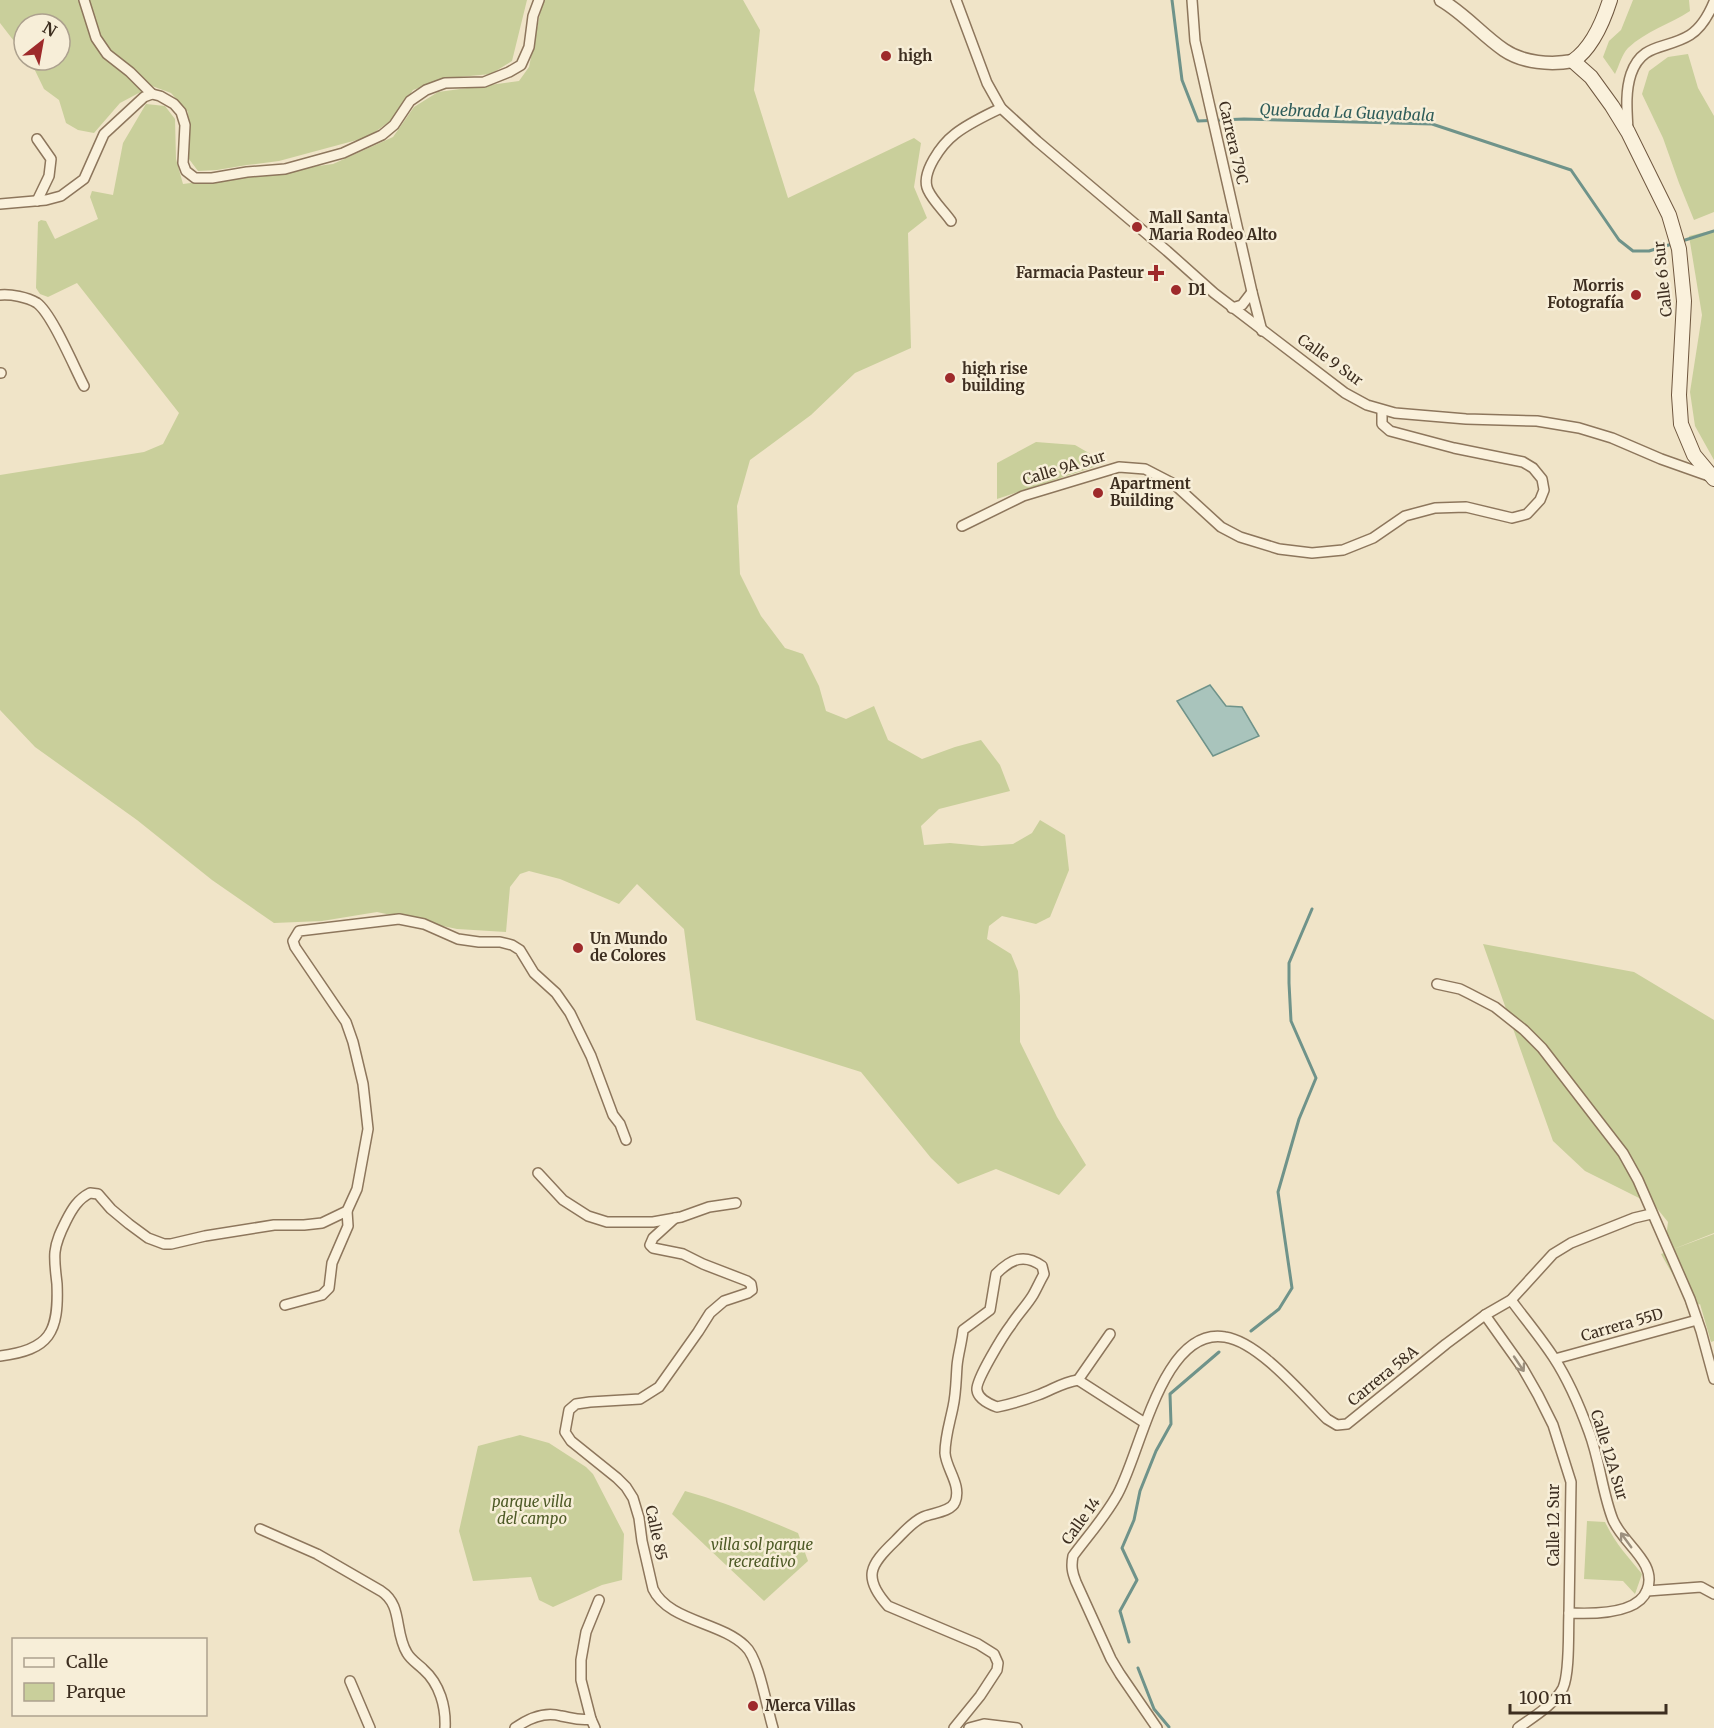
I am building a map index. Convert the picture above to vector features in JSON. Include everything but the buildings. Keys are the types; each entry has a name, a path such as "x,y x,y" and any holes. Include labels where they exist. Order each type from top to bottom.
{"main road":[{"path":"1573,61 1587,49 1610,0"},
{"name":"Calle 6 Sur","path":"1573,61 1591,77 1628,132 1669,215 1677,242 1684,301 1679,395 1681,424 1694,454 1713,478"}],"street":[{"path":"84,0 96,38 107,54 130,72 152,94 174,104 181,112 184,125 183,163 186,171 195,178 285,169 343,153 382,135 394,125 410,101 426,90 445,83 484,82 520,65 529,47 533,16 539,0"},
{"name":"Calle 9 Sur","path":"956,0 987,83 1001,108 1232,308 1345,393 1367,405 1410,415 1560,424 1612,438 1713,478"},
{"name":"Carrera 79C","path":"1192,0 1195,41 1262,331"},
{"path":"1441,0 1460,12 1505,51 1515,56 1546,63 1573,61"},
{"path":"1628,132 1628,92 1630,76 1636,64 1645,53 1652,49 1691,35 1702,23 1714,2"},
{"path":"0,204 46,200 61,196 84,179 104,135 144,97 152,94"},
{"path":"951,221 927,189 928,167 953,136 1001,108"},
{"path":"37,139 51,159 49,176 37,201"},
{"path":"1232,308 1242,305 1252,292"},
{"path":"0,295 32,300 40,305 49,316 84,386"},
{"name":"Calle 9A Sur","path":"962,526 1023,496 1119,467 1145,469 1174,484 1221,527 1240,537 1279,549 1312,553 1343,550 1373,538 1405,516 1435,508 1466,507 1512,518 1527,514 1540,500 1544,490 1542,479 1528,465 1516,460 1454,448 1390,431 1382,424 1382,410"},
{"path":"285,1305 322,1295 327,1291 332,1263 348,1226 347,1211 357,1189 368,1130 363,1084 353,1042 346,1022 295,947 293,940 299,931 399,919 424,924 458,939 500,942 520,950 534,973 556,993 570,1013 591,1056 613,1115 620,1124 626,1140"},
{"path":"1437,984 1460,989 1495,1007 1512,1019 1542,1048 1623,1153 1638,1180 1651,1214 1679,1272 1697,1320 1714,1379"},
{"path":"538,1173 563,1200 584,1214 606,1222 653,1222 675,1218 709,1207 736,1203"},
{"path":"0,1356 15,1354 39,1344 48,1337 54,1327 57,1298 55,1253 57,1241 76,1203 90,1193 98,1194 111,1209 147,1238 164,1244 274,1225 322,1223 347,1211"},
{"name":"Carrera 58A","path":"1206,1337 1225,1336 1254,1350 1328,1419 1337,1425 1347,1424 1446,1344 1511,1300 1553,1254 1571,1243 1634,1218 1651,1214"},
{"name":"Calle 85","path":"675,1218 653,1238 650,1245 653,1248 683,1254 747,1281 752,1287 748,1293 724,1301 710,1313 659,1388 640,1398 576,1404 569,1410 565,1432 571,1441 621,1482 633,1498 656,1596 675,1611 734,1638 753,1656 773,1728"},
{"path":"954,1728 980,1696 997,1670 998,1663 994,1654 978,1644 888,1606 873,1584 872,1575 874,1564 913,1522 950,1508 956,1501 955,1481 945,1453 954,1406 957,1363 963,1330 990,1310 996,1274 1020,1258 1028,1258 1042,1266 1044,1274 1033,1295 1011,1324 978,1382 976,1388 981,1397 997,1407 1041,1394 1065,1382 1078,1380 1144,1423"},
{"name":"Calle 12A Sur","path":"1511,1300 1555,1359 1590,1435 1614,1522 1628,1544 1646,1564 1650,1578 1647,1591"},
{"name":"Calle 12 Sur","path":"1485,1316 1522,1367 1538,1395 1553,1425 1571,1482 1566,1678 1562,1689 1550,1703 1521,1727"},
{"name":"Carrera 55D","path":"1555,1359 1697,1320"},
{"path":"1078,1380 1110,1334"},
{"name":"Calle 14","path":"1157,1728 1111,1659 1072,1570 1073,1556 1117,1496 1144,1423 1179,1358 1187,1348 1206,1337"},
{"path":"260,1529 317,1554 389,1597 395,1608 398,1628 407,1653 429,1675 441,1696 446,1728"},
{"path":"1569,1613 1612,1612 1642,1599 1647,1591 1701,1587 1714,1594"},
{"path":"593,1724 581,1680 581,1660 586,1632 599,1600"},
{"path":"350,1681 370,1728"},
{"path":"515,1728 530,1719 545,1714 593,1724"},
{"path":"969,1728 984,1724 1017,1728"}],"green space":[{"path":"0,0 527,0 512,61 491,74 448,78 413,90 393,119 368,137 279,161 198,171 189,159 188,112 171,93 152,86 120,103 94,133 78,130 66,123 59,100 44,89 36,72 72,72 72,12 12,12 12,38 0,23"},
{"path":"545,0 743,0 760,30 754,90 788,198 914,138 921,143 914,187 927,218 908,233 911,348 855,373 811,415 750,460 737,506 740,574 761,616 785,648 803,654 819,686 826,711 846,719 874,706 888,740 922,759 981,740 1000,765 1010,791 939,809 921,826 924,845 1013,844 1032,833 1040,820 1065,835 1069,870 1050,917 1036,924 1002,916 989,926 987,939 1011,954 1018,971 1020,1042 1057,1117 1086,1165 1059,1195 996,1169 958,1184 931,1158 861,1072 696,1020 684,929 637,884 619,904 560,879 529,871 520,874 510,887 506,932 457,929 377,912 322,921 274,923 212,880 137,820 35,747 0,710 0,475 144,452 163,444 179,413 77,283 48,297 40,294 36,288 38,222 46,221 55,239 98,219 90,197 92,191 113,195 123,143 146,104 165,106 175,119 176,159 183,184 333,164 393,137 414,107 438,92 519,81 529,67 541,9"},
{"path":"1633,0 1689,0 1690,11 1635,42 1624,53 1615,74 1603,57 1609,41 1621,30"},
{"path":"1688,54 1698,88 1714,116 1714,212 1694,220 1663,138 1642,94 1649,71 1668,57"},
{"path":"1714,230 1714,460 1695,426 1690,392 1702,315 1689,236"},
{"path":"1036,442 1075,445 1106,463 997,499 997,463"},
{"path":"1483,944 1634,972 1714,1020 1714,1233 1671,1250 1714,1234 1714,1341 1711,1342 1700,1304 1687,1309 1682,1291 1661,1254 1664,1253 1668,1222 1655,1206 1585,1171 1553,1141"},
{"name":"parque villa del campo","path":"520,1435 549,1443 593,1474 624,1534 622,1580 602,1585 553,1607 539,1600 531,1577 473,1581 459,1531 478,1446"},
{"name":"villa sol parque recreativo","path":"685,1491 742,1510 798,1533 808,1561 764,1601 672,1514"},
{"path":"1587,1521 1605,1522 1618,1544 1642,1574 1635,1594 1623,1581 1584,1579"}],"water":[{"path":"1210,685 1226,706 1242,707 1259,736 1213,756 1177,701"}],"waterway":[{"name":"Quebrada La Guayabala","path":"1172,0 1182,80 1198,121 1244,119 1432,124 1571,170 1619,240 1633,251 1649,251 1672,244"},
{"name":"Quebrada La Guayabala","path":"1682,241 1714,231"},
{"path":"1251,1331 1279,1309 1292,1288 1278,1192 1299,1119 1316,1078 1291,1021 1289,963 1312,909"},
{"path":"1129,1642 1120,1611 1137,1580 1122,1548 1134,1520 1140,1491 1156,1451 1171,1424 1170,1394 1219,1352"},
{"path":"1138,1668 1154,1709 1169,1727"}],"place":[{"name":"high","path":"886,56"},
{"name":"Mall Santa Maria Rodeo Alto","path":"1137,227"},
{"name":"Farmacia Pasteur","path":"1156,273"},
{"name":"D1","path":"1176,290"},
{"name":"Morris Fotografía","path":"1636,295"},
{"name":"high rise building","path":"950,378"},
{"name":"Apartment Building","path":"1098,493"},
{"name":"Un Mundo de Colores","path":"578,948"},
{"name":"Merca Villas","path":"753,1706"}]}
